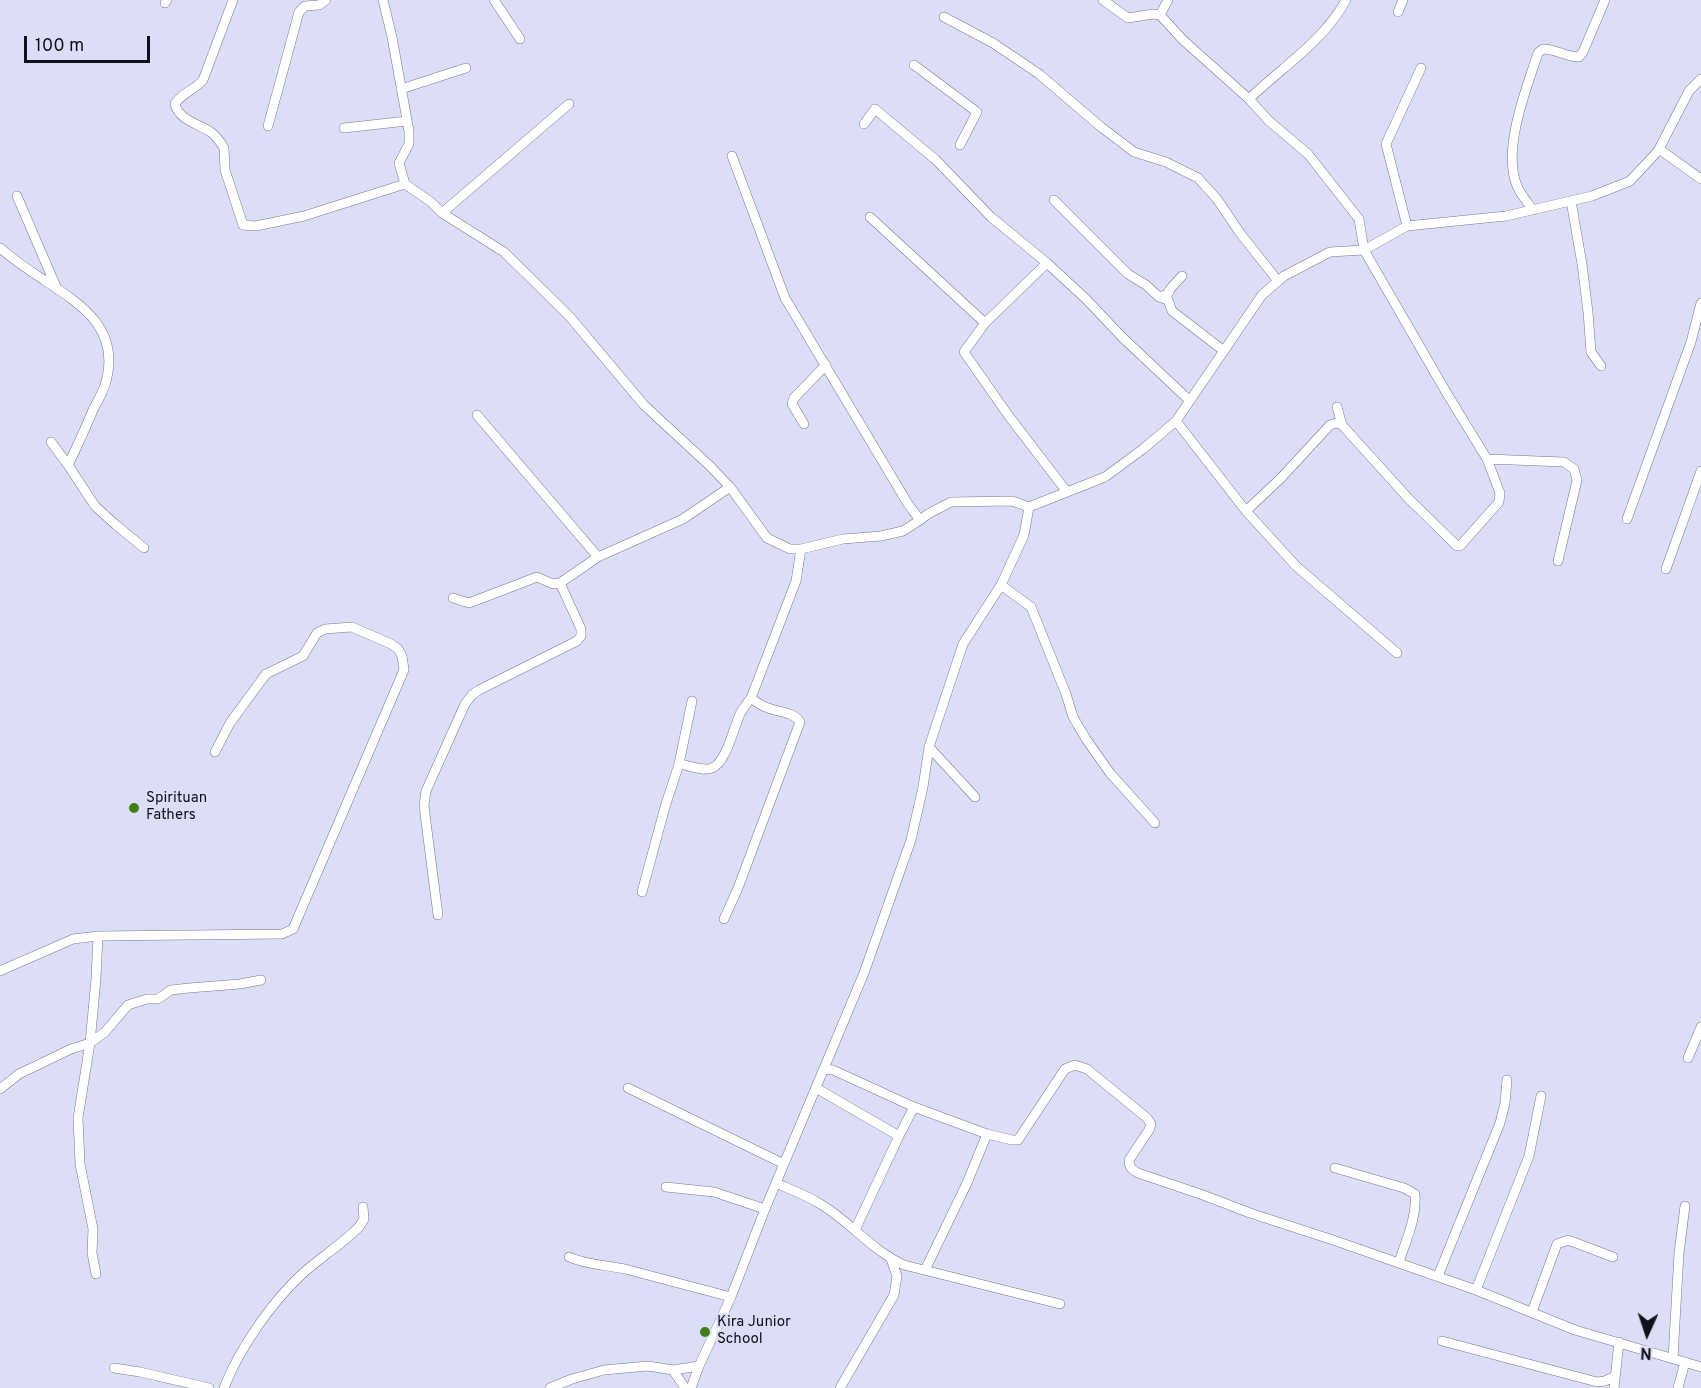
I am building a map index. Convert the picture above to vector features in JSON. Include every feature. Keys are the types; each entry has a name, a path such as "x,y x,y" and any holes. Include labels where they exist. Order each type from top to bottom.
{"street":[{"path":"233,0 203,80 200,85 179,98 175,104 182,116 211,132 224,148 225,170 243,225 256,226 304,216 405,184"},
{"path":"268,126 299,12 305,6 319,5 326,0"},
{"path":"383,0 407,121 409,144 399,163 405,184 442,213 504,252 570,317 644,405 730,487 767,538 790,549 903,531 951,502 1012,501 1029,507 1105,477 1176,421 1262,296 1284,276 1330,252 1364,250 1407,226 1506,216 1592,196 1630,181 1659,149 1689,91 1701,79"},
{"path":"494,0 520,39"},
{"path":"1103,0 1128,18 1160,15 1183,40 1249,99 1269,121 1308,154 1359,219 1364,250 1487,459 1500,493 1500,499 1460,546 1457,546 1408,498 1342,424 1337,407"},
{"path":"1160,15 1168,0"},
{"path":"1249,99 1327,28 1346,0"},
{"path":"1398,12 1403,0"},
{"path":"1533,210 1516,184 1513,147 1521,105 1538,53 1543,49 1550,49 1570,57 1579,57 1605,0"},
{"path":"944,17 993,43 1039,74 1134,152 1166,162 1198,178 1217,199 1240,233 1278,281"},
{"path":"914,64 977,112 960,145"},
{"path":"401,89 466,68"},
{"path":"1407,226 1386,144 1421,68"},
{"path":"442,213 569,104"},
{"path":"864,124 875,109 936,160 991,217 1086,299 1122,337 1190,401"},
{"path":"344,128 407,121"},
{"path":"1659,149 1701,179"},
{"path":"732,156 785,298 908,504 920,519"},
{"path":"17,196 57,289"},
{"path":"1054,200 1128,274 1146,285 1159,297 1168,300 1172,311 1224,351"},
{"path":"1571,201 1582,264 1591,352 1601,366"},
{"path":"870,217 985,323"},
{"path":"0,248 92,315 103,330 110,356 105,386 68,465"},
{"path":"1047,263 985,323 964,352 1008,415 1067,492"},
{"path":"1159,297 1168,294 1182,276"},
{"path":"1627,519 1691,342 1701,303"},
{"path":"804,424 792,404 794,398 826,365"},
{"path":"477,415 598,557"},
{"path":"1176,421 1246,511 1296,566 1397,653"},
{"path":"1246,511 1281,478 1330,425 1342,424"},
{"path":"51,442 95,506 144,548"},
{"path":"1487,459 1564,462 1574,469 1577,480 1558,561"},
{"path":"1666,569 1701,471"},
{"path":"453,598 469,603 537,577 550,583 560,583 598,557 683,519 730,487"},
{"path":"691,1388 731,1297 765,1209 864,973 911,840 929,747 963,644 1001,585 1024,535 1029,507"},
{"path":"679,764 704,769 712,768 723,758 741,712 751,698 796,581 801,549"},
{"path":"438,915 424,805 426,791 465,704 472,695 577,641 581,629 560,583"},
{"path":"1001,585 1031,607 1073,717 1110,773 1155,823"},
{"path":"0,971 73,939 98,936 282,934 293,929 404,670 402,656 391,644 352,627 325,629 317,633 303,656 266,674 230,723 215,752"},
{"path":"724,919 738,888 800,722 793,715 767,708 751,698"},
{"path":"642,892 679,764 692,701"},
{"path":"929,747 975,797"},
{"path":"96,1274 92,1253 93,1229 80,1164 78,1118 90,1042 98,936"},
{"path":"0,1089 19,1074 90,1042 105,1032 128,1005 147,999 159,999 171,990 261,980"},
{"path":"1688,1058 1701,1027"},
{"path":"824,1069 833,1070 914,1107 987,1134 1018,1140 1065,1068 1081,1066 1147,1118 1150,1124 1149,1130 1129,1160 1129,1165 1133,1170 1250,1214 1438,1276 1575,1330 1701,1367"},
{"path":"1438,1276 1500,1123 1507,1080"},
{"path":"628,1088 784,1164"},
{"path":"816,1088 899,1136"},
{"path":"1476,1290 1529,1156 1541,1096"},
{"path":"855,1230 914,1107"},
{"path":"925,1270 967,1183 987,1134"},
{"path":"1335,1167 1404,1188 1415,1194 1416,1205 1413,1219 1399,1263"},
{"path":"776,1183 823,1205 871,1245 904,1265 1060,1304"},
{"path":"666,1187 714,1192 765,1209"},
{"path":"1673,1358 1679,1253 1685,1206"},
{"path":"224,1388 234,1364 268,1313 302,1274 359,1227 364,1219 363,1207"},
{"path":"1532,1312 1557,1244 1568,1240 1613,1257"},
{"path":"569,1257 582,1263 608,1265 731,1297"},
{"path":"840,1388 894,1295 897,1276 891,1259"},
{"path":"1442,1341 1597,1382 1605,1382 1615,1376"},
{"path":"1614,1388 1620,1342"},
{"path":"1678,1388 1685,1362"},
{"path":"550,1388 604,1370 648,1366 673,1370 699,1366"},
{"path":"114,1368 209,1388"},
{"path":"673,1370 685,1388"}],"place":[{"name":"Spirituan Fathers","path":"134,808"},
{"name":"Kira Junior School","path":"705,1332"}]}
